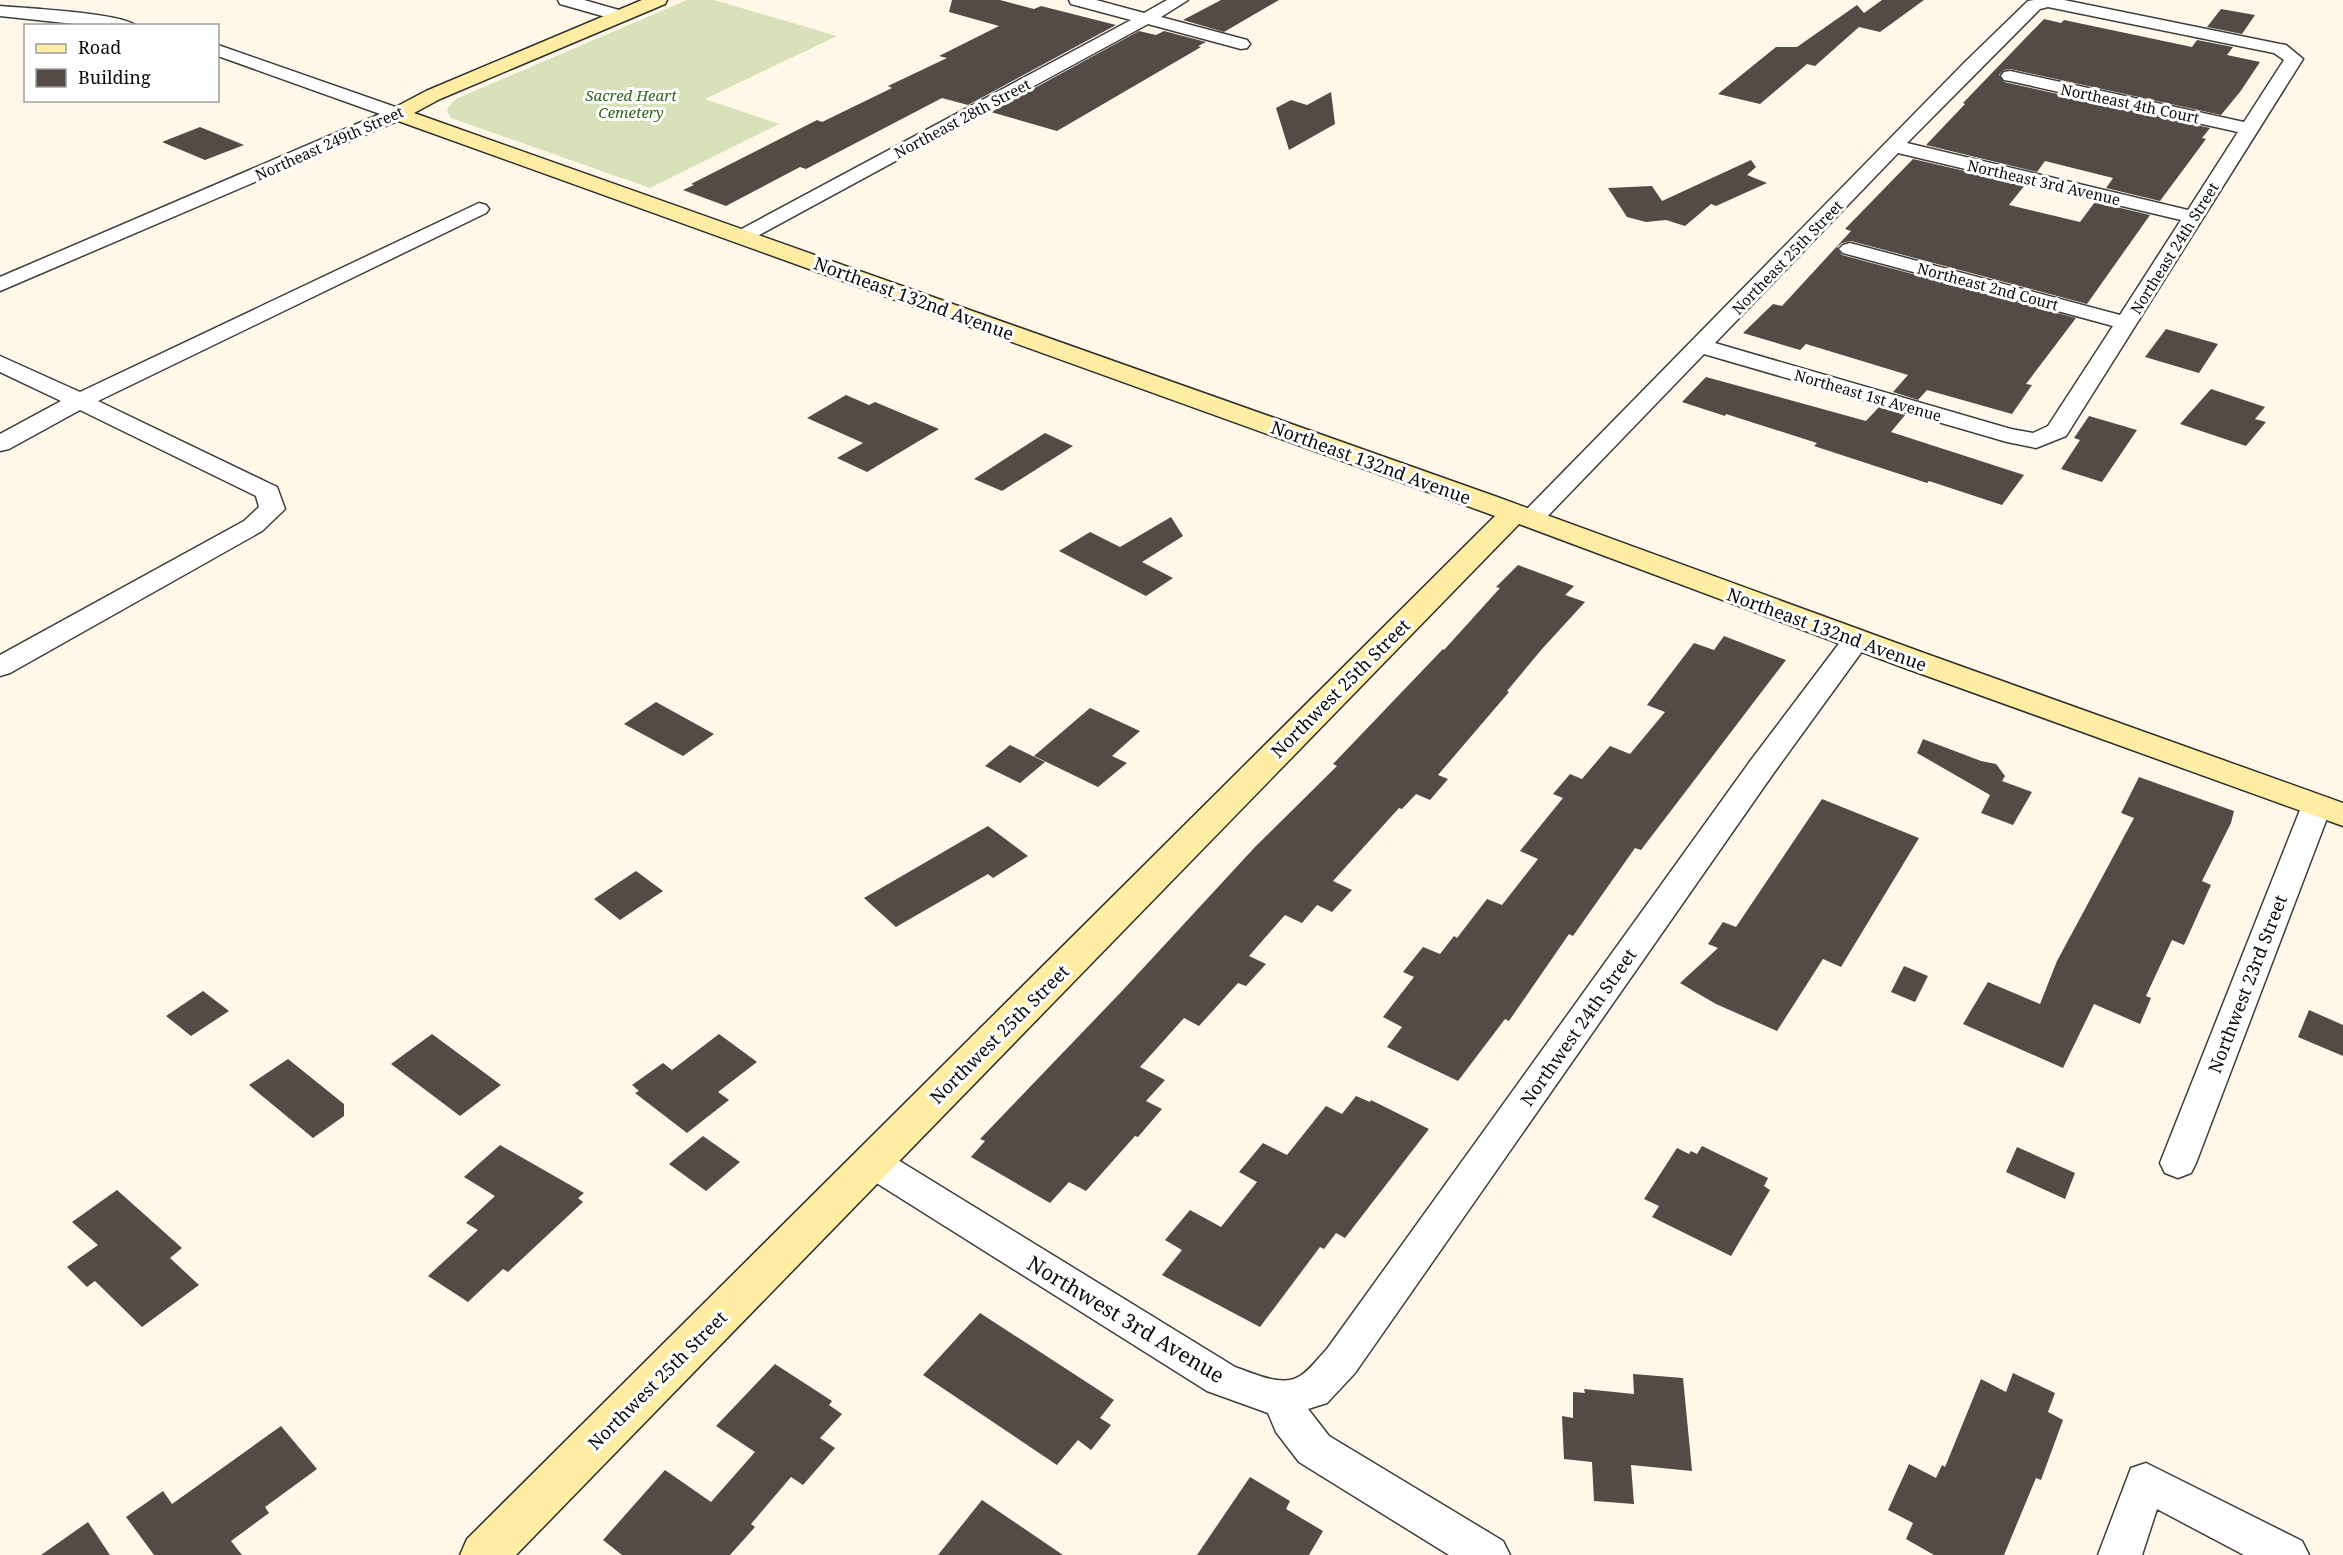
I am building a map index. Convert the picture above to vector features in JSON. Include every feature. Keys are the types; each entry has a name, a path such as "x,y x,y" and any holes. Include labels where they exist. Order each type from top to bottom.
{"street":[{"path":"566,0 620,16"},
{"name":"Northeast 249th Street","path":"0,285 397,114 434,95 658,0"},
{"path":"1077,0 1241,44"},
{"name":"Northeast 28th Street","path":"743,237 1180,0"},
{"name":"Northeast 25th Street","path":"1522,516 1700,345 2034,5 2048,2 2280,49"},
{"path":"0,11 72,17 116,24"},
{"name":"Northeast 24th Street","path":"2036,441 2057,431 2294,59 2280,49"},
{"path":"219,50 397,114"},
{"name":"Northeast 4th Court","path":"2010,76 2249,129"},
{"name":"Northeast 132nd Avenue","path":"397,114 1522,516 2330,810"},
{"name":"Northeast 3rd Avenue","path":"1894,146 2193,217"},
{"path":"0,444 39,420 479,210"},
{"name":"Northeast 2nd Court","path":"1850,249 2126,323"},
{"name":"Northeast 1st Avenue","path":"1700,345 2007,435 2036,441"},
{"path":"0,363 268,492 272,509 252,526 0,667"},
{"name":"Northwest 25th Street","path":"483,1555 872,1162 1522,516"},
{"name":"Northwest 24th Street","path":"1286,1399 1313,1390 1341,1361 1762,767 1857,639"},
{"name":"Northwest 23rd Street","path":"2178,1163 2330,810"},
{"name":"Northwest 3rd Avenue","path":"872,1162 1221,1379 1257,1393 1286,1399"},
{"path":"1286,1399 1290,1419 1314,1449 1488,1555"},
{"path":"2120,1555 2146,1482 2287,1555"}],"green space":[{"name":"Sacred Heart Cemetery","path":"687,0 714,0 837,36 705,99 779,124 650,188 451,118 447,111 456,99"}],"building":[{"path":"952,0 1000,0 1034,9 1041,6 1116,25 968,105 942,98 806,169 800,167 726,206 683,190 817,120 822,122 892,88 888,86 947,58 939,56 999,26 949,12"},
{"path":"1221,0 1279,0 1224,32 1183,20"},
{"path":"1882,0 1924,0 1880,32 1859,27 1815,66 1807,64 1760,104 1718,94 1776,47 1797,47 1857,5 1864,13"},
{"path":"2221,9 2255,15 2242,34 2207,27"},
{"path":"2044,19 2061,23 2064,20 2192,47 2197,40 2233,47 2227,55 2260,62 2221,115 2010,69 2004,70 1999,75 2004,82 2210,128 2202,138 2206,139 2160,201 2106,188 2113,178 2045,161 2037,172 1926,145"},
{"path":"1139,31 1156,35 1164,31 1206,42 1057,131 991,112"},
{"path":"1331,92 1335,124 1289,150 1276,108 1291,100 1307,105"},
{"path":"200,127 244,145 205,160 162,142"},
{"path":"1913,159 2025,185 2009,205 2080,222 2095,202 2150,215 2087,304 1851,241 1837,247 1842,255 2076,318 2026,384 2032,385 2012,414 1927,390 1918,400 1893,392 1908,375 1806,344 1800,350 1743,333 1773,304 1782,306 1851,231 1845,229"},
{"path":"1751,160 1756,167 1747,175 1767,183 1716,206 1711,204 1685,226 1666,220 1646,222 1627,217 1608,188 1652,186 1662,201"},
{"path":"2166,329 2218,344 2199,373 2145,357"},
{"path":"1706,377 1866,421 1879,407 1905,415 1891,432 2024,475 2002,505 1929,481 1927,483 1814,446 1817,443 1682,402"},
{"path":"2211,389 2265,407 2255,419 2266,422 2246,446 2180,424"},
{"path":"846,395 869,405 875,402 939,429 867,472 837,458 863,443 807,418"},
{"path":"2089,416 2137,430 2102,482 2061,469 2080,440 2074,438"},
{"path":"1045,433 1073,446 1002,491 974,479"},
{"path":"1171,517 1183,536 1142,562 1173,578 1146,596 1059,551 1090,532 1120,547"},
{"path":"1518,565 1574,586 1565,595 1585,602 1542,649 1507,691 1509,692 1438,775 1448,779 1430,800 1416,794 1402,809 1399,808 1333,881 1352,890 1332,912 1317,905 1302,923 1285,915 1249,956 1266,964 1246,986 1238,983 1199,1026 1184,1018 1140,1067 1165,1080 1146,1101 1162,1109 1138,1137 1135,1136 1086,1191 1069,1182 1050,1203 971,1157 985,1141 980,1139 1122,991 1255,847 1337,766 1333,764 1444,650 1500,588 1496,587"},
{"path":"1724,636 1786,660 1641,850 1635,848 1573,936 1569,934 1509,1021 1505,1019 1458,1081 1387,1047 1402,1027 1383,1017 1414,977 1403,972 1423,947 1440,954 1454,936 1457,938 1487,899 1502,905 1538,859 1520,851 1563,798 1553,794 1570,774 1582,779 1610,746 1630,754 1665,712 1647,705 1694,643 1714,650"},
{"path":"656,702 714,734 683,756 624,724"},
{"path":"1090,708 1140,731 1112,756 1127,763 1098,787 1034,756"},
{"path":"1923,739 1981,761 1996,764 2005,776 2002,781 2032,792 2013,825 1981,813 1990,795 1917,753"},
{"path":"1010,745 1045,762 1020,783 985,766"},
{"path":"2139,777 2234,811 2231,823 2202,881 2211,885 2184,945 2172,940 2146,996 2151,998 2140,1024 2094,1004 2063,1068 1963,1024 1988,982 2040,1004 2057,961 2134,818 2121,813"},
{"path":"1822,799 1919,838 1841,967 1823,959 1777,1031 1716,1004 1680,983 1718,948 1708,944 1723,922 1736,927"},
{"path":"988,826 1028,856 993,878 988,874 896,927 864,898"},
{"path":"636,871 663,891 620,920 594,899"},
{"path":"1904,966 1928,976 1915,1002 1891,992"},
{"path":"203,991 229,1011 191,1036 166,1016"},
{"path":"2309,1010 2343,1025 2343,1056 2298,1037"},
{"path":"432,1034 501,1085 460,1116 391,1064"},
{"path":"719,1034 757,1062 718,1092 729,1100 687,1133 635,1093 639,1091 632,1085 663,1063 672,1070"},
{"path":"288,1059 344,1104 344,1116 313,1138 249,1085"},
{"path":"1356,1096 1370,1102 1371,1100 1429,1129 1345,1238 1336,1233 1324,1249 1320,1247 1260,1327 1162,1275 1182,1250 1165,1240 1190,1210 1221,1227 1257,1182 1239,1172 1263,1143 1287,1155 1326,1106 1342,1114"},
{"path":"703,1136 740,1162 706,1191 669,1164"},
{"path":"500,1145 584,1193 578,1198 583,1202 508,1272 503,1269 468,1302 428,1276 478,1230 466,1223 495,1196 464,1177"},
{"path":"1702,1146 1768,1178 1764,1186 1770,1190 1731,1256 1652,1217 1659,1206 1644,1199 1677,1148 1689,1154 1691,1151 1697,1154"},
{"path":"2017,1147 2075,1173 2065,1199 2006,1172"},
{"path":"117,1190 182,1248 170,1258 199,1285 142,1327 95,1281 87,1287 67,1267 98,1245 72,1222"},
{"path":"980,1313 1114,1400 1100,1418 1111,1425 1091,1450 1078,1440 1057,1465 923,1375"},
{"path":"775,1364 832,1401 829,1405 842,1414 820,1438 835,1448 803,1485 791,1477 751,1524 755,1527 730,1555 622,1555 603,1540 665,1470 711,1502 755,1452 716,1426"},
{"path":"2013,1373 2055,1393 2048,1412 2063,1420 2041,1480 2036,1478 2004,1555 1934,1555 1906,1539 1913,1523 1888,1510 1909,1464 1936,1478 1942,1465 1945,1467 1981,1379 2006,1392"},
{"path":"1633,1374 1683,1378 1692,1471 1631,1465 1634,1504 1594,1501 1592,1462 1564,1459 1562,1416 1573,1418 1573,1392 1585,1393 1584,1389 1634,1394"},
{"path":"281,1426 317,1469 265,1507 269,1513 231,1541 242,1555 154,1555 126,1517 163,1491 172,1504"},
{"path":"1250,1477 1290,1501 1286,1509 1323,1531 1309,1555 1197,1555"},
{"path":"982,1500 1063,1555 938,1555"},
{"path":"88,1522 110,1555 41,1555"}]}
